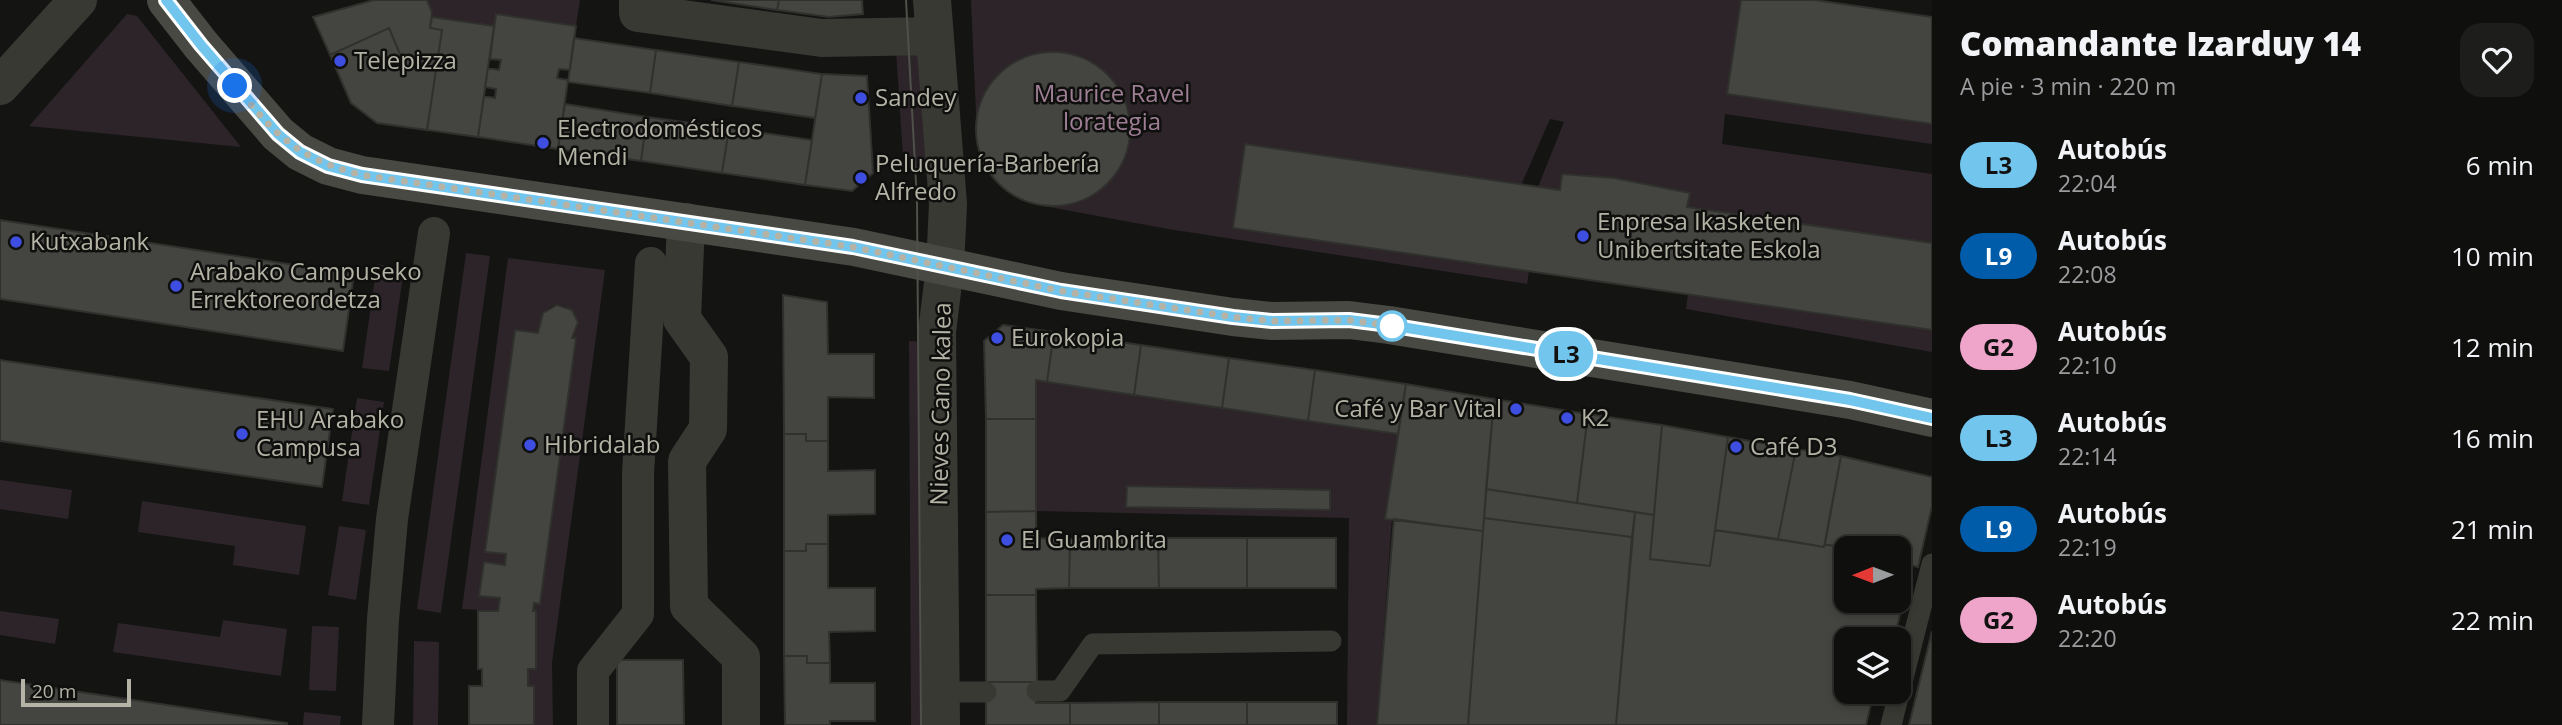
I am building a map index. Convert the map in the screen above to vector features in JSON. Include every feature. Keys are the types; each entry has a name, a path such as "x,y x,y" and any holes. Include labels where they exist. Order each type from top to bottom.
{"main road":[{"path":"166,0 278,134 300,152 328,166 362,175 853,247 1061,291 1233,317 1272,321 1349,320 1389,325 1850,400 1932,418"}],"street":[{"path":"0,86 78,0"},
{"path":"638,0 638,13 822,38 933,18"},
{"name":"Nieves Cano kalea","path":"933,18 948,204 945,267 937,332 941,709"},
{"path":"948,204 962,239 975,260 992,277"},
{"path":"686,222 682,319 709,357 708,429 687,461 689,606 741,657 741,725"},
{"path":"378,725 383,620 392,519 433,233"},
{"path":"593,725 593,671 638,614 638,473 651,263"}],"lane":[{"path":"1891,725 1932,564"},
{"path":"1037,691 1060,691 1093,644 1331,641"},
{"path":"941,709 986,692"}],"green space":[{"path":"427,0 580,0 576,26 497,14 494,26 432,17"},
{"name":"Maurice Ravel lorategia","path":"971,0 1741,0 1932,124 1932,144 1725,114 1722,144 1932,174 1932,243 1687,207 1689,193 1614,178 1562,175 1560,190 1538,187 1564,122 1550,119 1521,185 1245,144 1233,228 1529,271 1527,284 1168,229 1033,204 1002,186 989,169 980,148 977,136"},
{"path":"127,14 137,16 241,147 29,126"},
{"path":"923,47 935,172 904,172 896,50"},
{"path":"466,253 490,256 441,613 417,609"},
{"path":"508,258 605,270 552,663 553,725 534,725 534,686 528,686 528,669 536,669 536,612 533,611 534,603 539,604 576,339 572,338 578,322 571,311 563,306 554,306 543,313 538,333 515,330 485,551 506,554 505,565 484,563 479,595 500,598 498,611 462,609"},
{"path":"377,264 404,269 389,371 362,368"},
{"path":"1688,294 1932,330 1932,352 1686,309"},
{"path":"909,341 927,342 930,725 911,725"},
{"path":"1036,380 1398,434 1377,725 1347,725 1349,518 1036,511"},
{"path":"357,398 384,402 369,505 342,501"},
{"path":"0,480 72,490 68,519 0,509"},
{"path":"142,501 306,526 299,575 233,565 235,546 138,532"},
{"path":"339,526 366,530 356,600 328,595"},
{"path":"0,611 59,619 55,644 0,635"},
{"path":"223,620 287,629 281,676 113,652 118,623 220,637"},
{"path":"312,626 339,627 336,691 309,690"},
{"path":"414,641 439,642 438,725 413,725"},
{"path":"304,712 341,716 340,725 303,725"}],"building":[{"path":"374,0 427,0 432,12 430,28 442,30 436,70 405,66 389,28 330,55 313,17"},
{"path":"711,0 779,0 777,10"},
{"path":"779,0 862,0 863,14 829,17 777,10"},
{"path":"1741,0 1815,0 1932,17 1932,124 1727,94"},
{"path":"496,14 576,26 570,70 559,69 557,78 568,80 558,149 478,137 484,96 495,98 496,89 485,87 488,68 499,70 501,60 490,59"},
{"path":"432,17 494,26 478,137 427,130 442,30 430,28"},
{"path":"389,28 405,66 436,70 427,130 377,123 351,103 330,55"},
{"path":"574,38 656,50 650,93 568,82"},
{"path":"656,50 739,62 732,106 650,93"},
{"path":"1053,52 1082,58 1107,75 1124,100 1130,129 1124,158 1107,183 1082,200 1053,206 1024,200 999,183 982,158 976,129 982,100 999,75 1024,58"},
{"path":"739,62 822,74 815,118 732,106"},
{"path":"822,74 867,76 873,173 852,191 805,185"},
{"path":"565,104 647,117 641,161 558,149"},
{"path":"647,117 729,128 722,173 641,161"},
{"path":"729,128 812,140 805,185 722,173"},
{"name":"Enpresa Ikasketen Unibertsitate Eskola","path":"1245,144 1560,190 1562,174 1614,178 1690,193 1687,207 1932,243 1932,330 1233,228"},
{"name":"Arabako Campuseko Errektoreordetza","path":"0,220 354,274 343,351 0,299"},
{"path":"783,295 827,302 828,354 874,354 874,398 828,397 828,441 806,441 806,434 784,434"},
{"name":"Hibridalab","path":"557,305 572,310 578,322 572,338 576,338 540,604 534,603 533,611 536,611 536,669 528,669 528,686 534,686 534,725 469,725 469,686 482,686 482,669 478,669 478,611 498,611 500,598 479,596 484,562 505,565 506,554 485,552 515,330 538,333 543,313"},
{"path":"1003,325 1054,332 1047,382 1036,380 1036,419 986,419 984,341"},
{"path":"1054,332 1141,345 1134,395 1047,382"},
{"path":"1141,345 1229,358 1222,408 1134,395"},
{"path":"1229,358 1315,370 1308,421 1222,408"},
{"path":"0,360 333,409 322,487 0,441"},
{"path":"1315,370 1406,384 1398,434 1308,421"},
{"path":"1406,384 1494,399 1483,531 1385,519"},
{"path":"1494,399 1588,414 1577,503 1486,489"},
{"path":"1588,414 1662,425 1654,515 1577,503"},
{"path":"986,419 1036,419 1036,511 986,512"},
{"path":"1662,425 1728,437 1710,566 1650,559"},
{"path":"784,434 806,434 806,441 828,441 828,471 875,470 875,514 828,515 828,544 806,544 806,551 784,551"},
{"path":"1728,437 1796,449 1778,539 1715,530"},
{"path":"1796,449 1841,456 1824,547 1778,539"},
{"path":"1841,456 1932,477 1932,506 1918,567 1911,565 1911,536 1834,536 1834,546 1825,544"},
{"path":"1127,486 1330,490 1330,510 1126,507"},
{"path":"1486,489 1635,512 1632,537 1484,518"},
{"path":"1036,511 1036,538 1070,539 1069,588 1036,589 1036,595 986,595 986,512"},
{"path":"1635,512 1654,515 1650,559 1710,566 1715,530 1824,547 1825,544 1834,546 1834,613 1900,613 1897,627 1834,627 1834,704 1871,704 1866,725 1616,725"},
{"path":"1484,518 1632,537 1616,725 1468,725"},
{"path":"1394,519 1483,531 1468,725 1377,725"},
{"path":"1158,538 1247,538 1247,588 1159,588"},
{"path":"1158,538 1159,588 1069,588 1070,539"},
{"path":"1247,538 1336,538 1336,588 1247,588"},
{"path":"806,544 828,544 828,588 875,588 875,631 829,632 830,663 807,663 807,656 784,656 784,551 806,551"},
{"path":"986,595 1036,595 1037,682 986,682"},
{"path":"1932,631 1932,725 1909,725"},
{"path":"784,656 807,656 807,663 830,663 830,683 875,683 875,721 785,725"},
{"path":"617,660 683,660 684,725 617,725"},
{"path":"0,680 287,723 287,725 0,725"},
{"path":"986,682 1037,682 1036,703 1070,703 1070,725 986,725"},
{"path":"1159,702 1247,702 1247,725 1159,725"},
{"path":"1159,702 1159,725 1070,725 1070,703"},
{"path":"1247,702 1337,702 1337,725 1247,725"}],"tram line":[{"path":"906,0 917,201 921,725"}],"bus line":[{"name":"L3","path":"166,0 278,134 300,152 328,166 362,175 853,247 1061,291 1233,317 1272,321 1349,320 1389,325 1850,400 1932,418"}],"place":[{"name":"Telepizza","path":"340,61"},
{"name":"Sandey","path":"861,98"},
{"name":"Electrodomésticos Mendi","path":"543,143"},
{"name":"Peluquería-Barbería Alfredo","path":"861,178"},
{"name":"Enpresa Ikasketen Unibertsitate Eskola","path":"1583,236"},
{"name":"Kutxabank","path":"16,242"},
{"name":"Arabako Campuseko Errektoreordetza","path":"176,286"},
{"name":"Eurokopia","path":"997,338"},
{"name":"Café y Bar Vital","path":"1516,409"},
{"name":"K2","path":"1567,418"},
{"name":"EHU Arabako Campusa","path":"242,434"},
{"name":"Hibridalab","path":"530,445"},
{"name":"Café D3","path":"1736,447"},
{"name":"El Guambrita","path":"1007,540"}],"route":[{"path":"235,86 278,134 300,152 328,166 362,175 853,247 1061,291 1233,317 1272,321 1349,320 1392,326"}]}
